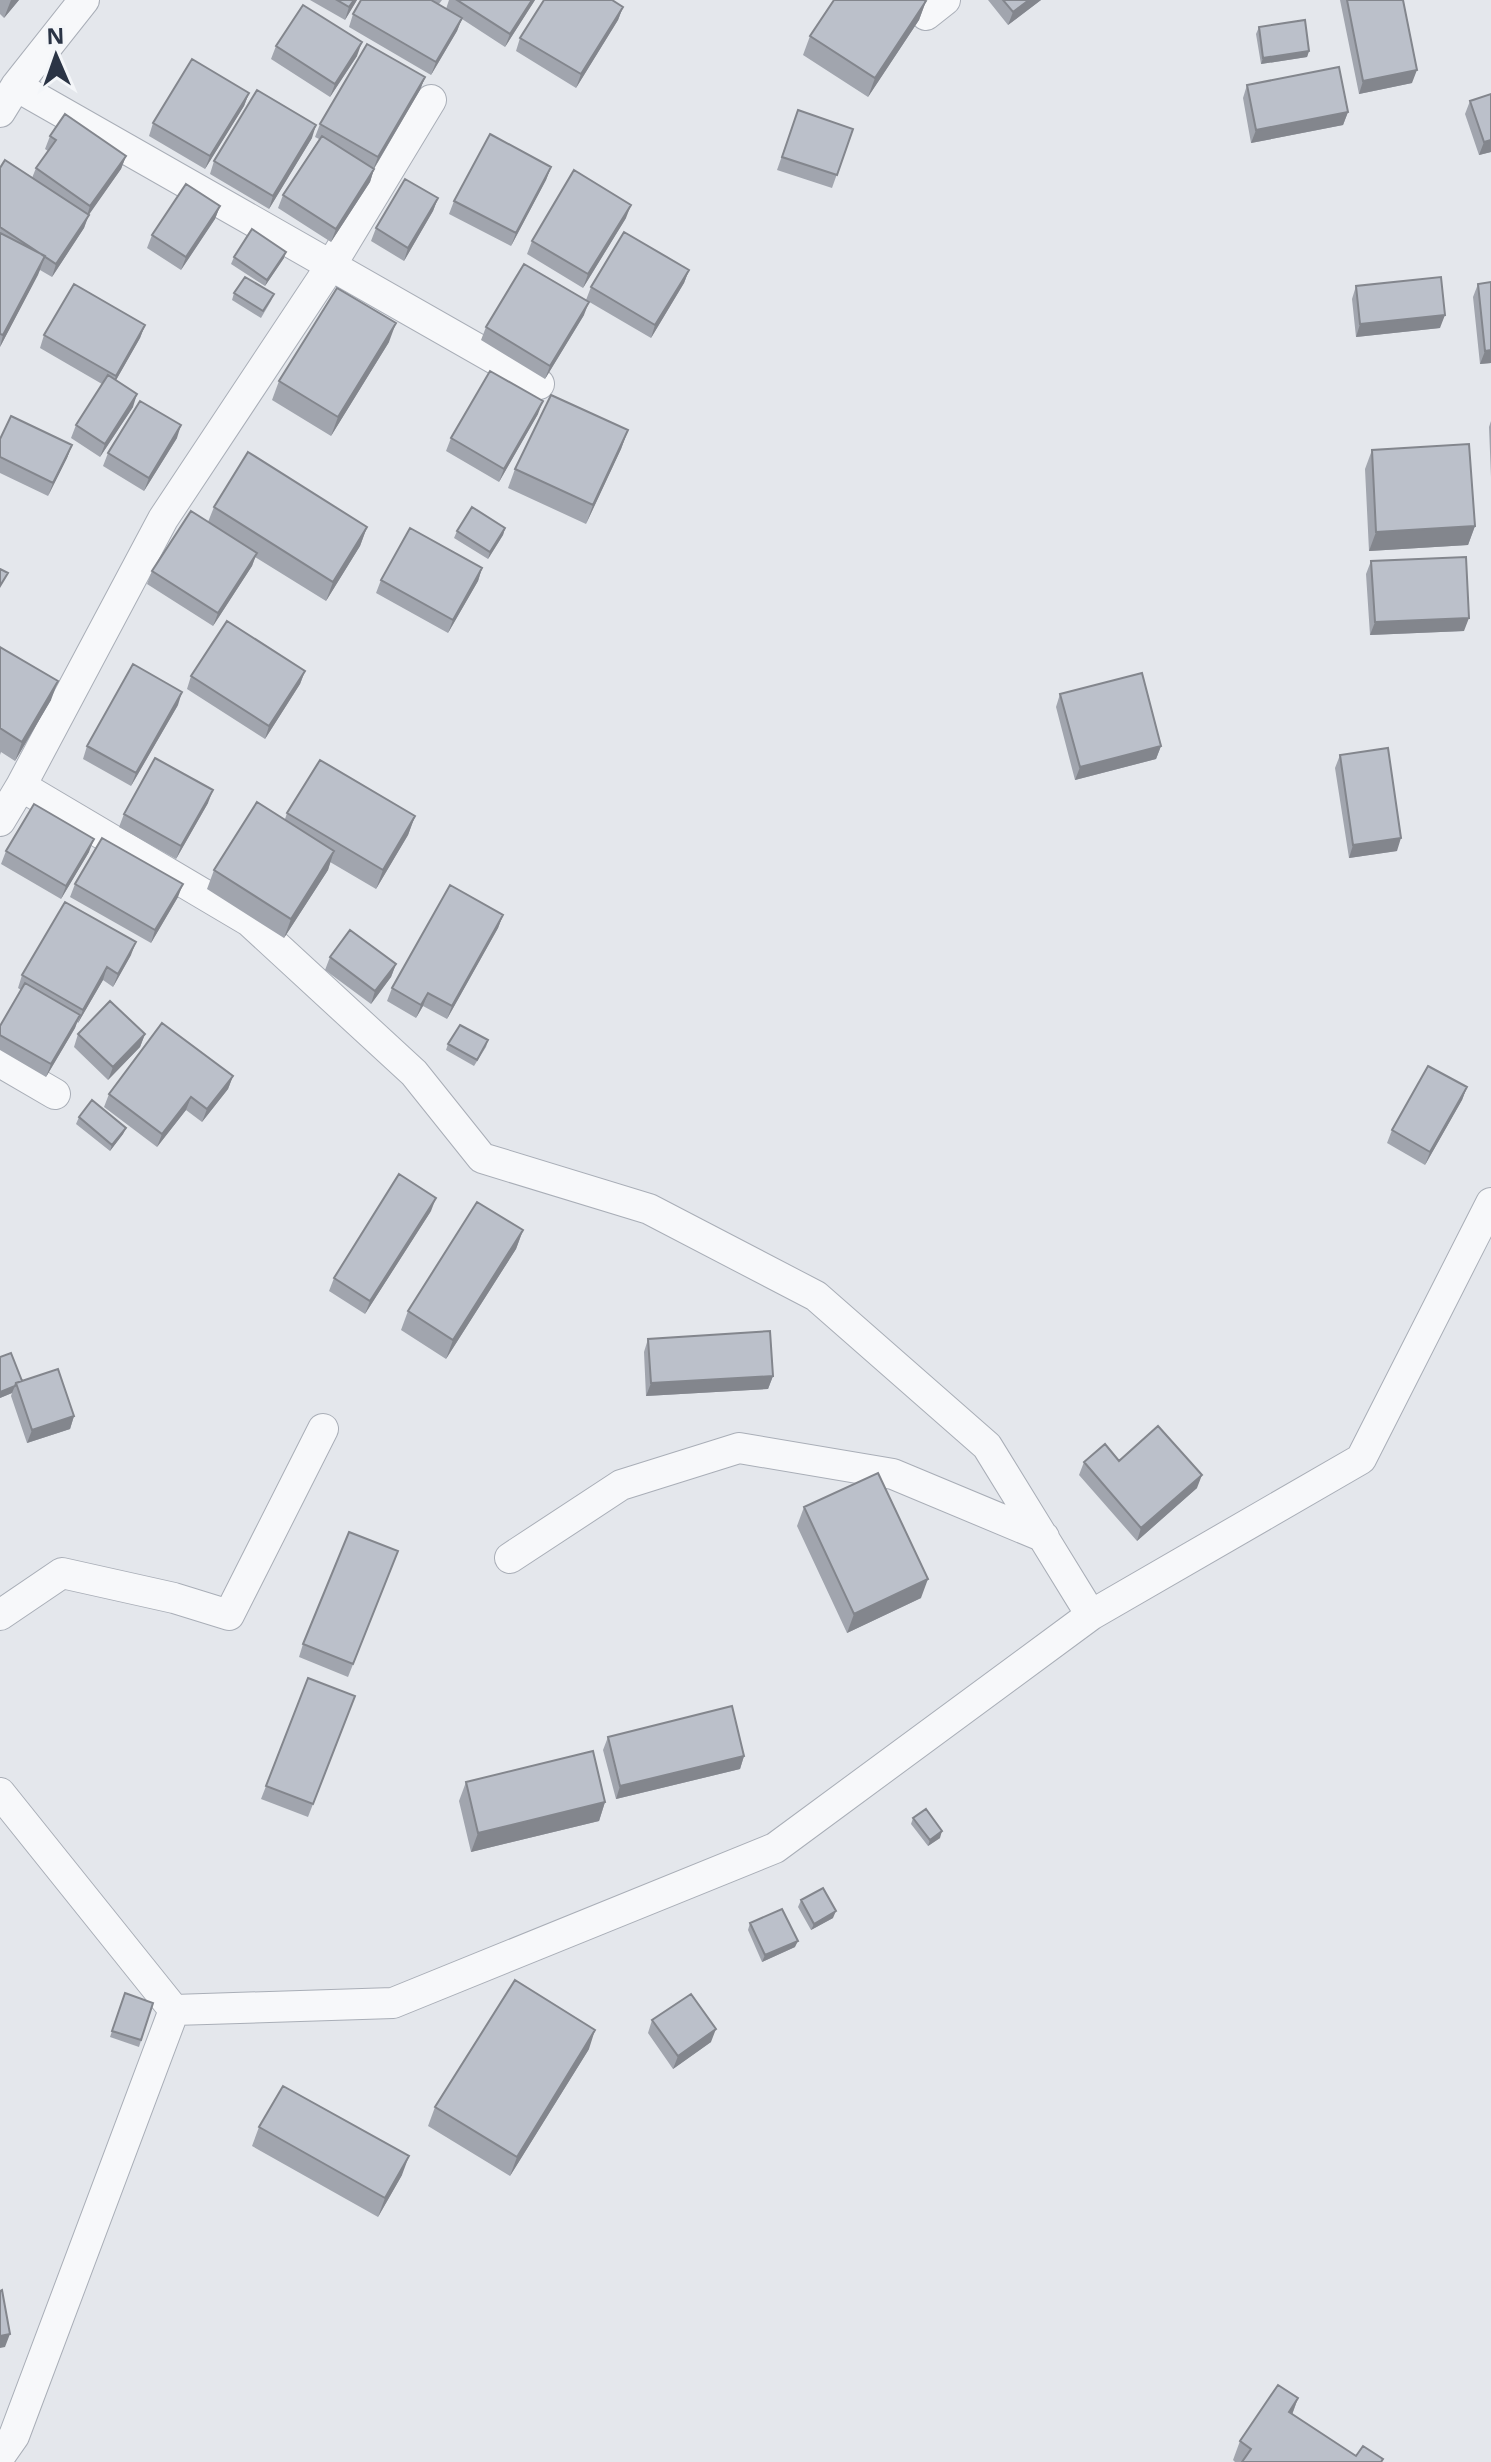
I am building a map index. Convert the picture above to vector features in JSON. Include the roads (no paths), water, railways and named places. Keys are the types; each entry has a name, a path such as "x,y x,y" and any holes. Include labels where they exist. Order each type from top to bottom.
{"street":[{"path":"0,112 16,86 84,0"},
{"path":"913,0 926,15 945,0"},
{"path":"16,86 539,384"},
{"path":"0,821 163,519 330,267 431,100"},
{"path":"21,786 249,921 414,1073 482,1158 649,1209 816,1296 987,1446 1091,1615"},
{"path":"0,1062 55,1094"},
{"path":"174,2010 393,2003 775,1848 1091,1615 1361,1459 1491,1203"},
{"path":"0,1615 62,1573 174,1598 229,1615 323,1429"},
{"path":"510,1558 621,1485 739,1448 893,1474 1044,1537"},
{"path":"0,1793 174,2010"},
{"path":"0,2456 14,2436 174,2010"}]}
